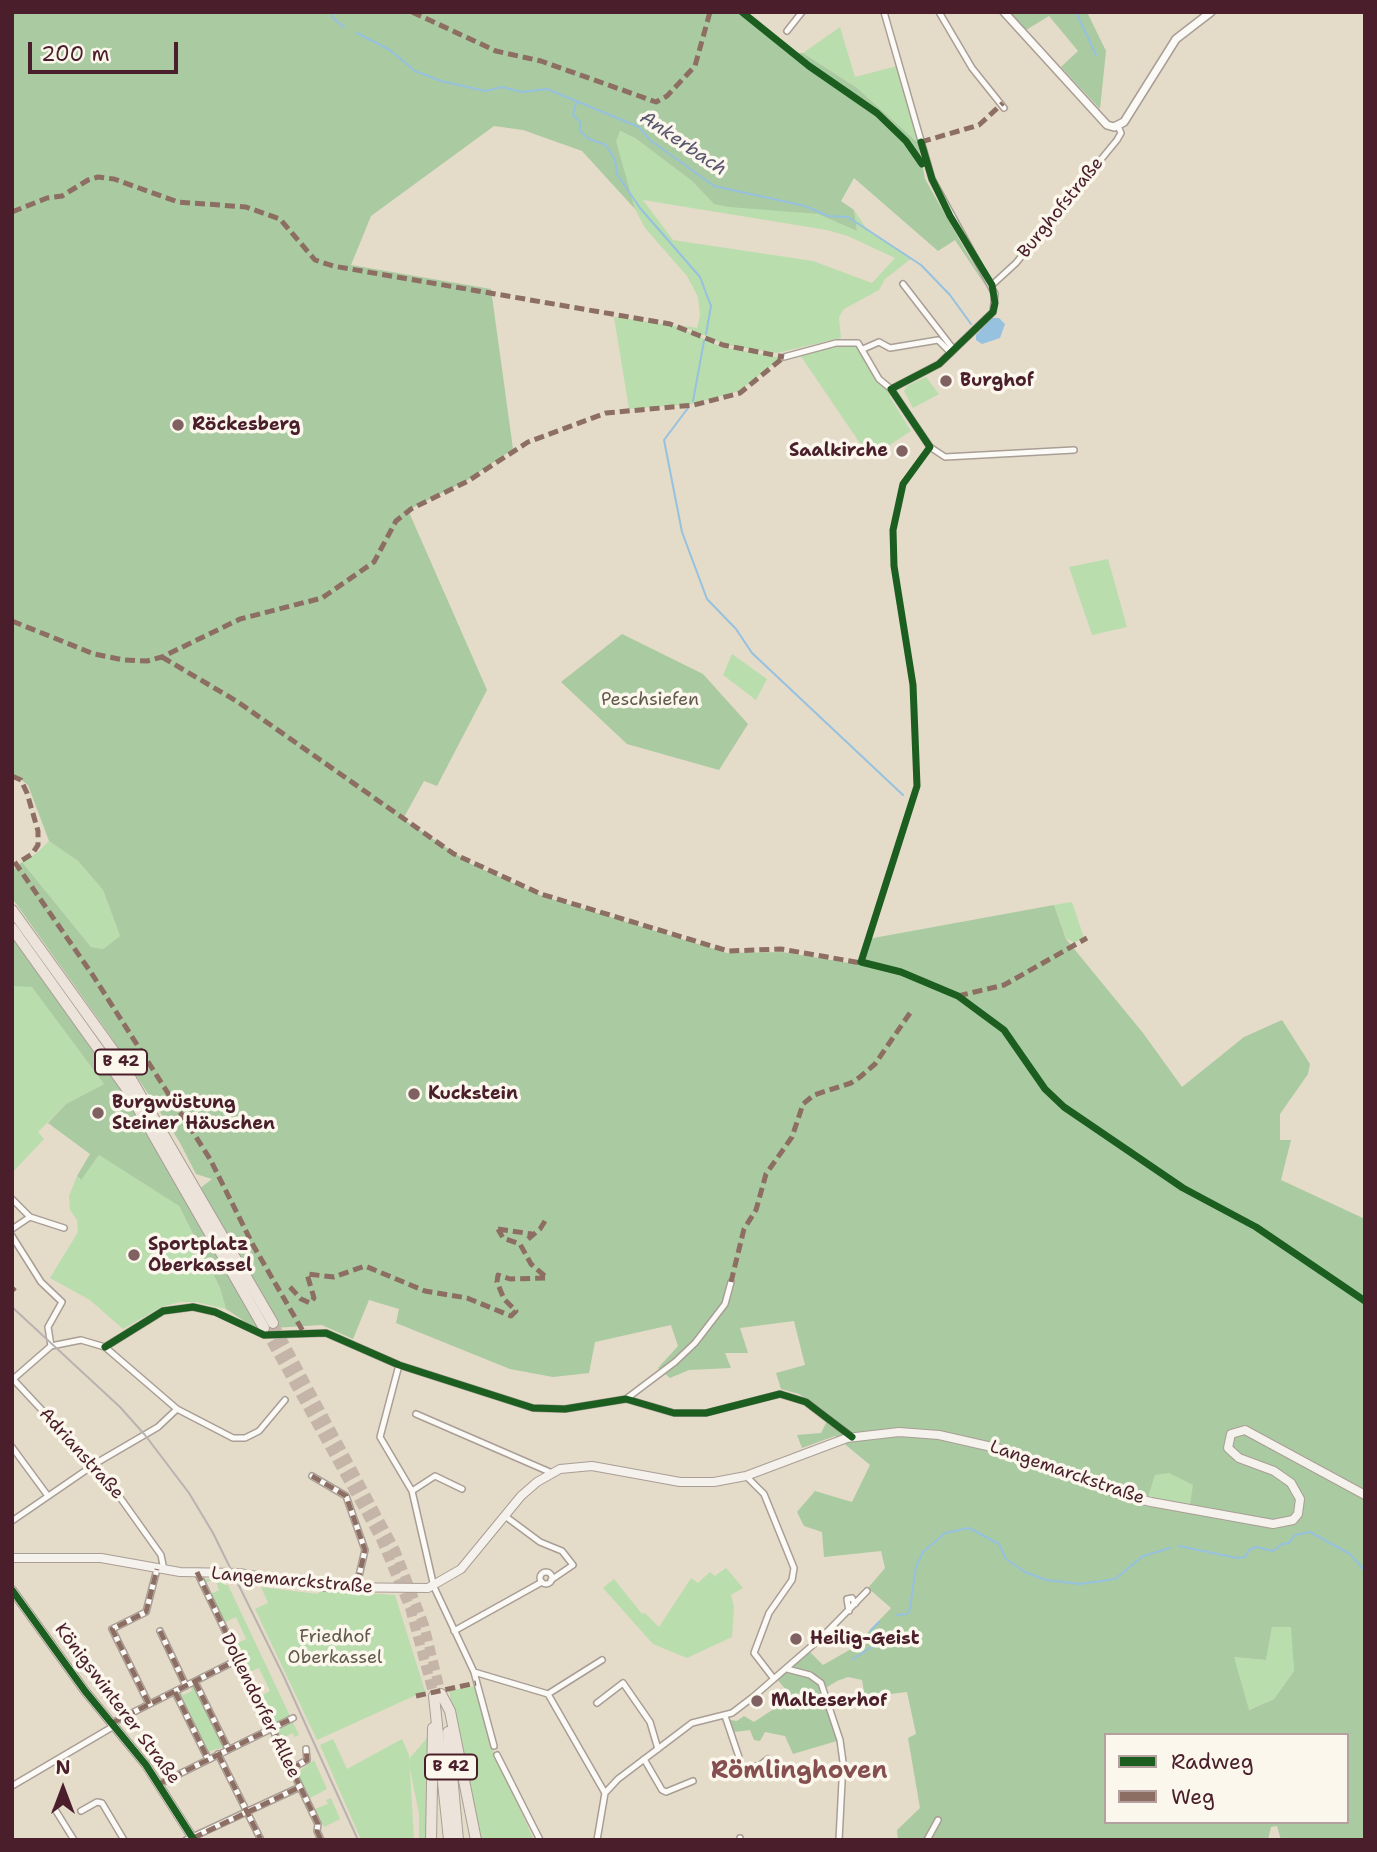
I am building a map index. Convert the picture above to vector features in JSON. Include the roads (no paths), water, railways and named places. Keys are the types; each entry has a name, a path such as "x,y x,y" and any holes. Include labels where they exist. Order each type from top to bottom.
{"highway":[{"name":"B 42","path":"12,910 120,1060 269,1325 127,1089 12,928"},
{"name":"B 42","path":"431,1840 438,1695"},
{"name":"B 42","path":"438,1695 449,1840"},
{"name":"B 42","path":"438,1695 457,1840"},
{"name":"B 42","path":"438,1695 450,1712 476,1840"}],"main road":[{"name":"Langemarckstraße","path":"12,1558 101,1558 160,1569 239,1573 356,1589 434,1587 461,1569 530,1487 552,1473 569,1467 592,1466 691,1483 746,1476 852,1437 899,1432 951,1437 1022,1455 1122,1495 1273,1524 1293,1520 1300,1508 1300,1499 1283,1476 1231,1453 1227,1443 1234,1431 1250,1432 1365,1495"},
{"name":"Königswinterer Straße","path":"12,1590 159,1784 191,1839"}],"street":[{"path":"787,31 802,12"},
{"path":"884,12 932,179 995,294 993,312 931,370 891,388"},
{"path":"939,12 972,68 1004,108"},
{"path":"1004,12 1107,125 1118,126 1176,39 1210,12"},
{"name":"Burghofstraße","path":"992,285 1016,263 1117,140 1121,133 1118,126"},
{"path":"903,284 952,351"},
{"path":"863,349 879,342 890,348 939,340 952,351"},
{"path":"784,357 836,343 858,343 879,380 891,388 930,447 945,457 1074,450"},
{"path":"12,1199 30,1217 64,1228"},
{"path":"12,1229 30,1217"},
{"path":"12,1236 41,1282 62,1302 48,1327 51,1346"},
{"path":"626,1399 675,1362 695,1343 725,1304 731,1282"},
{"path":"105,1347 163,1311 193,1307 215,1312 264,1335 326,1333 399,1365 533,1408 565,1409 626,1399 687,1414 723,1410 780,1394 806,1402 852,1437"},
{"path":"13,1379 51,1346 81,1340 105,1347 177,1409 226,1435 245,1438 259,1431 285,1400"},
{"path":"399,1365 380,1437 412,1492 434,1587 474,1672 494,1746"},
{"name":"Adrianstraße","path":"13,1379 109,1482 153,1542 164,1562 160,1569"},
{"path":"12,1521 93,1466 158,1427 177,1409"},
{"path":"416,1414 552,1473"},
{"path":"12,1447 48,1496"},
{"path":"312,1476 346,1496 365,1550 356,1589"},
{"path":"412,1492 428,1478 436,1476 462,1489"},
{"path":"746,1476 764,1494 794,1568 792,1580 769,1613 754,1653 774,1679"},
{"path":"454,1631 542,1582 547,1584 573,1565 562,1551 540,1542 505,1516"},
{"path":"149,1704 112,1629 146,1612 160,1569"},
{"name":"Dollendorfer Allee","path":"197,1572 318,1824 317,1831 321,1840"},
{"path":"605,1793 692,1723 725,1716 787,1669 867,1591"},
{"path":"160,1631 186,1686"},
{"path":"12,1786 149,1704 237,1660"},
{"path":"548,1694 603,1660"},
{"path":"787,1669 810,1675 821,1683 840,1740 843,1762 839,1840"},
{"path":"474,1672 548,1694 605,1793 597,1840"},
{"path":"195,1682 228,1749"},
{"path":"597,1703 622,1683 650,1722 658,1749"},
{"path":"175,1692 208,1759"},
{"path":"725,1716 742,1766 759,1766 768,1759"},
{"path":"159,1784 293,1718"},
{"path":"291,1769 305,1762 306,1749"},
{"path":"218,1754 261,1840"},
{"path":"497,1755 540,1840"},
{"path":"644,1759 662,1790 666,1792 693,1781"},
{"path":"191,1839 300,1787"},
{"path":"81,1811 97,1802 102,1804 124,1840"},
{"path":"56,1811 74,1840"},
{"path":"927,1840 938,1820"}],"water":[{"path":"992,318 999,318 1005,324 1000,338 982,344 976,340 976,335"}],"waterway":[{"name":"Ankerbach","path":"332,12 333,18 344,27"},
{"path":"1076,12 1096,55"},
{"name":"Ankerbach","path":"357,33 390,50 415,71 441,81 485,91 502,87 522,92 547,89 639,127 650,140 714,186 805,206 828,216 848,217 921,265 950,295 971,324"},
{"name":"Peschsiefen","path":"576,103 573,115 580,122 580,131 589,139 606,145 615,160 617,174 640,208 700,277 711,306 706,334"},
{"name":"Peschsiefen","path":"693,401 704,341"},
{"name":"Peschsiefen","path":"688,408 664,440 682,532 707,599 736,629 752,653 903,795"},
{"path":"897,1615 907,1614 910,1608 916,1566 923,1552 945,1533 969,1528 999,1544 1006,1559 1025,1572 1046,1580 1080,1584 1115,1579 1143,1556 1170,1548"},
{"path":"1295,1535 1310,1532 1350,1554 1365,1571"},
{"path":"1179,1546 1237,1558 1245,1557 1249,1550 1256,1547 1273,1551 1282,1544 1289,1543 1294,1536"},
{"path":"853,1659 875,1645 871,1630 879,1622"}],"tunnel":[{"path":"273,1323 395,1550 424,1625 441,1694"},
{"path":"264,1328 381,1539 410,1608 434,1696"}],"tram line":[{"path":"12,1307 120,1407 189,1493 213,1533 284,1677 358,1840"}],"place":[{"name":"Burghof","path":"946,381"},
{"name":"Röckesberg","path":"178,425"},
{"name":"Saalkirche","path":"902,451"},
{"name":"Kuckstein","path":"414,1094"},
{"name":"Burgwüstung Steiner Häuschen","path":"98,1113"},
{"name":"Sportplatz Oberkassel","path":"134,1255"},
{"name":"Heilig-Geist","path":"796,1639"},
{"name":"Malteserhof","path":"757,1701"}],"district":[{"name":"Römlinghoven","path":"799,1772"}],"park label":[{"name":"Friedhof Oberkassel","path":"335,1647"}]}
